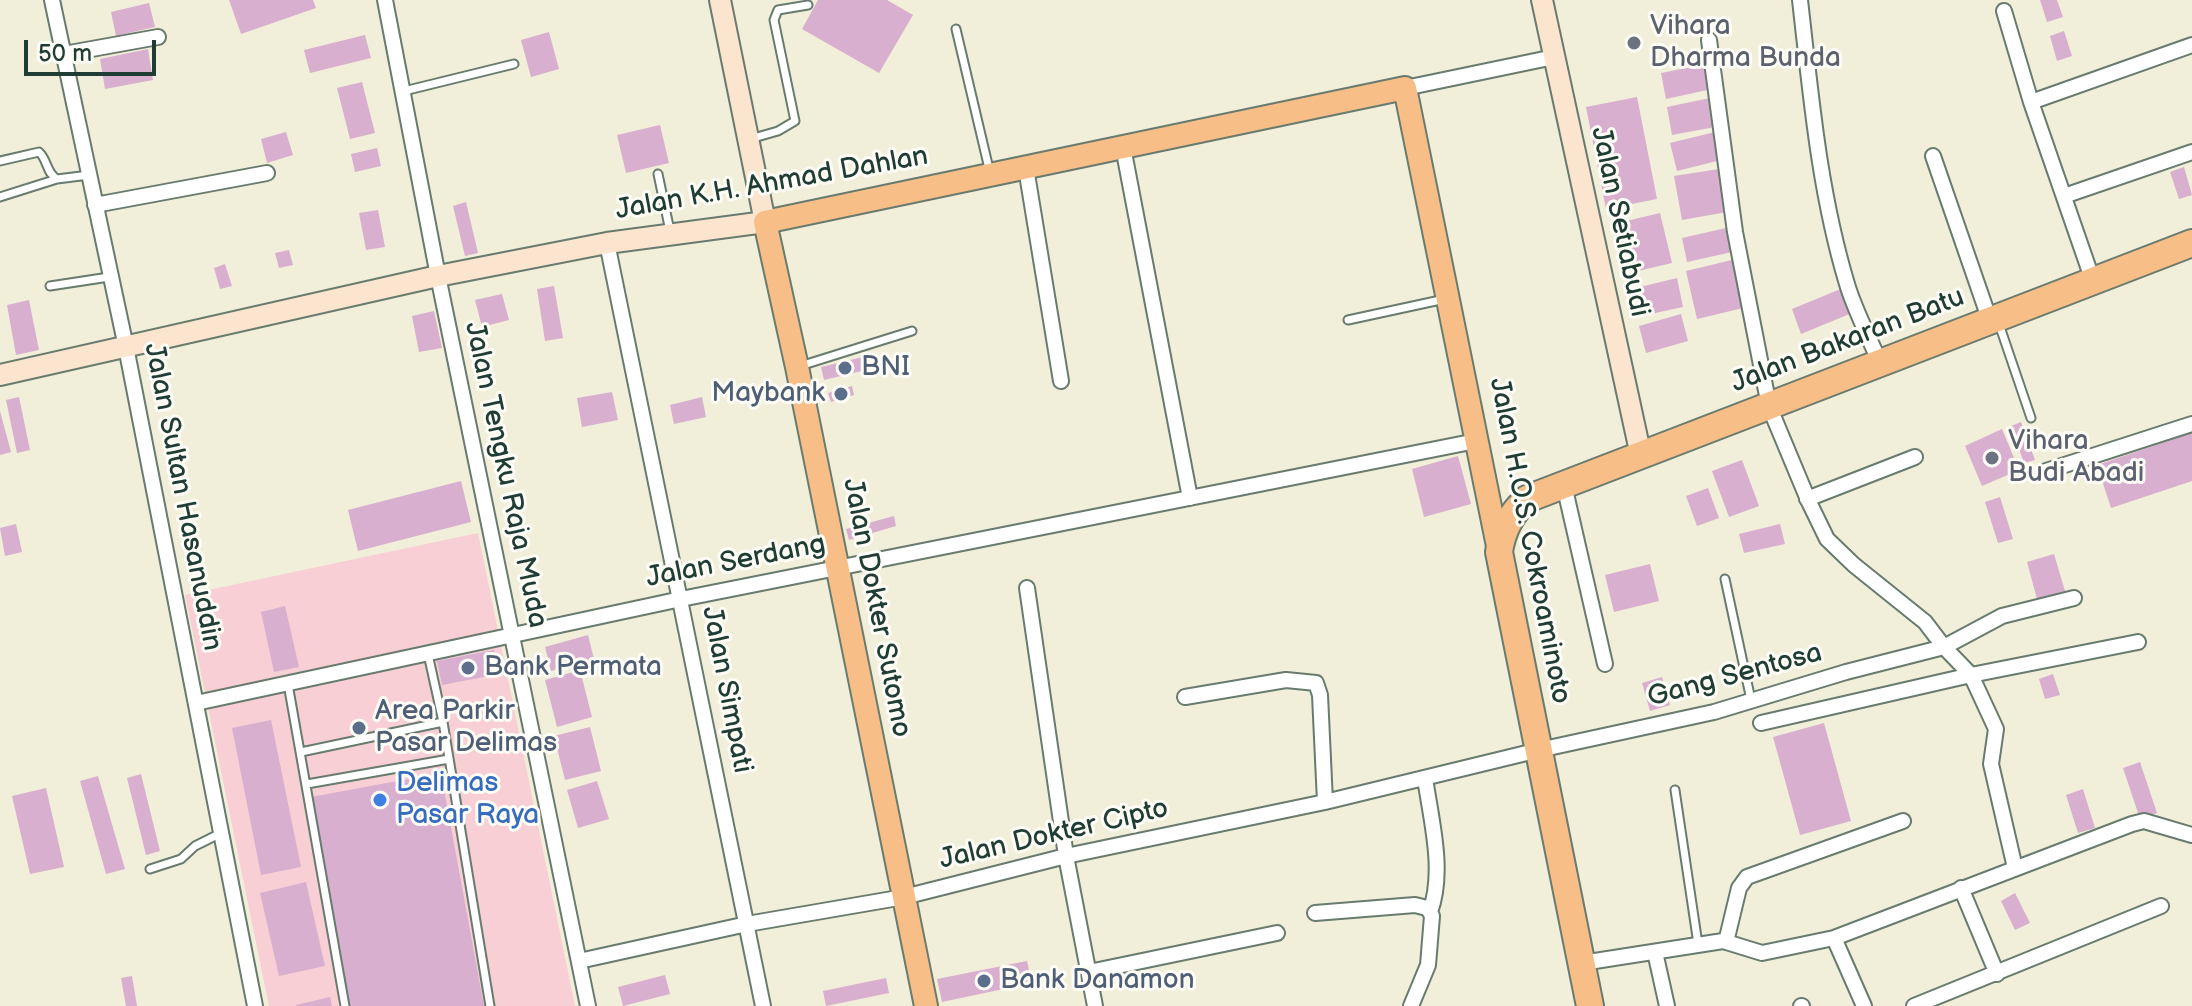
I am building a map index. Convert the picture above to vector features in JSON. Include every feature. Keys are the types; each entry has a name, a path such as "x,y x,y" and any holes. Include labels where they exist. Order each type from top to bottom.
{"highway":[{"name":"Jalan Bakaran Batu","path":"1527,499 2192,243"},
{"path":"1499,552 1508,521 1527,499"},
{"name":"Jalan H.O.S. Cokroaminoto","path":"1499,552 1590,1006"}],"main road":[{"name":"Jalan K.H. Ahmad Dahlan","path":"765,222 1405,88"},
{"name":"Jalan H.O.S. Cokroaminoto","path":"1405,88 1499,552"},
{"name":"Jalan Dokter Sutomo","path":"765,222 926,1006"},
{"path":"1482,467 1488,481 1500,490 1527,499"}],"street":[{"name":"Jalan Sultan Hasanuddin","path":"52,0 126,347 255,1006"},
{"name":"Jalan Tengku Raja Muda","path":"385,0 438,276 588,1006"},
{"path":"720,0 765,222"},
{"name":"Jalan Setiabudi","path":"1542,0 1641,456"},
{"path":"1800,0 1819,163 1834,236 1848,288 1880,363"},
{"path":"2004,11 2031,102 2093,281"},
{"path":"64,54 158,37"},
{"path":"1709,40 1735,232 1769,406 1827,539 1925,622 1971,675 1996,729 1991,764 2015,868"},
{"path":"2031,102 2192,45"},
{"name":"Jalan K.H. Ahmad Dahlan","path":"1405,88 1554,57"},
{"path":"1123,147 1190,498"},
{"path":"2064,196 2192,152"},
{"path":"1933,156 1994,320"},
{"path":"1026,168 1061,381"},
{"path":"95,205 267,173"},
{"name":"Jalan K.H. Ahmad Dahlan","path":"0,375 438,276 607,243 765,222"},
{"name":"Jalan Simpati","path":"607,243 763,1006"},
{"path":"2046,471 2192,424"},
{"name":"Jalan Serdang","path":"196,703 681,599 1476,441"},
{"path":"1807,499 1915,457"},
{"path":"1564,485 1605,664"},
{"path":"1027,588 1066,856 1095,1006"},
{"name":"Gang Sentosa","path":"1539,750 1714,712 1846,672 1944,647 2002,616 2074,598"},
{"path":"1761,723 1971,675 2138,642"},
{"path":"1185,697 1286,680 1316,683 1320,695 1325,802"},
{"name":"Jalan Dokter Cipto","path":"579,961 747,924 904,897 1066,856 1325,802 1539,750"},
{"path":"1425,778 1436,861 1430,912"},
{"path":"1726,942 1739,888 1747,877 1903,821"},
{"path":"1582,963 1726,942 1762,953 1834,938 2144,821 2192,835"},
{"path":"1961,888 1997,974"},
{"path":"1315,913 1415,905 1427,908 1432,916 1428,965 1411,1006"},
{"path":"1914,1006 2161,906"},
{"path":"1089,972 1277,933"},
{"path":"1834,938 1864,1006"},
{"path":"1655,952 1667,1006"}],"lane":[{"path":"748,139 778,131 795,121 774,20 778,10 808,5"},
{"path":"956,29 990,175"},
{"path":"404,91 514,64"},
{"path":"0,161 39,152 48,170 57,179"},
{"path":"658,174 671,235"},
{"path":"0,197 57,179 89,175"},
{"path":"50,286 109,277"},
{"path":"1348,320 1448,299"},
{"path":"1994,320 2031,418"},
{"path":"797,367 912,331"},
{"path":"1725,579 1751,700"},
{"path":"428,653 443,722 490,1006"},
{"path":"288,684 345,1006"},
{"path":"301,752 443,722"},
{"path":"307,784 449,759"},
{"path":"1675,790 1698,944"},
{"path":"150,869 181,859 195,846 221,833"}],"shaded area":[{"name":"Delimas Pasar Raya","path":"478,533 575,1006 269,1006 185,595"}],"building":[{"path":"229,0 313,0 316,8 241,34"},
{"path":"818,0 887,0 913,15 879,73 802,29"},
{"path":"2040,0 2057,0 2063,17 2047,22"},
{"path":"149,3 155,27 116,36 111,12"},
{"path":"2064,31 2072,56 2057,61 2050,36"},
{"path":"549,32 559,69 531,77 521,40"},
{"path":"365,35 371,58 310,73 304,50"},
{"path":"148,49 153,80 105,89 100,59"},
{"path":"1707,64 1712,89 1666,99 1661,73"},
{"path":"362,82 375,133 350,139 337,88"},
{"path":"1637,97 1657,199 1606,209 1586,107"},
{"path":"1710,98 1715,127 1672,135 1667,107"},
{"path":"660,125 669,163 626,173 617,135"},
{"path":"286,132 293,155 267,163 261,139"},
{"path":"1715,132 1721,160 1677,171 1670,143"},
{"path":"377,148 381,166 355,172 351,154"},
{"path":"2184,167 2192,195 2179,199 2170,172"},
{"path":"1719,169 1727,212 1682,220 1674,176"},
{"path":"466,202 478,253 465,256 453,206"},
{"path":"378,210 385,247 366,250 359,213"},
{"path":"1660,213 1672,263 1634,272 1622,222"},
{"path":"1726,228 1732,252 1687,262 1682,238"},
{"path":"289,250 293,265 279,268 275,253"},
{"path":"1732,260 1743,308 1697,319 1686,271"},
{"path":"225,264 232,286 220,289 214,268"},
{"path":"1677,278 1683,307 1646,315 1640,287"},
{"path":"554,286 563,338 545,341 537,289"},
{"path":"1843,288 1852,313 1801,334 1792,309"},
{"path":"502,294 509,320 482,327 475,300"},
{"path":"29,300 39,350 16,355 7,305"},
{"path":"434,311 442,348 419,352 412,316"},
{"path":"1681,314 1688,341 1646,353 1639,326"},
{"name":"BNI","path":"867,356 870,369 824,380 821,367"},
{"name":"Maybank","path":"852,386 854,395 831,402 828,393"},
{"path":"612,392 618,420 582,427 577,398"},
{"path":"19,397 30,450 17,453 6,400"},
{"path":"702,397 706,417 674,424 670,405"},
{"path":"0,411 11,452 0,455"},
{"path":"2021,422 2035,460 2024,463 2011,426"},
{"name":"Vihara Budi Abadi","path":"2002,429 2019,470 1982,486 1965,446"},
{"path":"2192,433 2192,481 2111,508 2097,465"},
{"path":"1458,456 1471,504 1424,517 1412,469"},
{"path":"1742,460 1759,506 1729,517 1712,471"},
{"path":"461,481 471,522 358,551 348,510"},
{"path":"1708,488 1719,518 1697,526 1686,496"},
{"path":"2000,497 2013,539 1998,543 1985,502"},
{"path":"894,516 896,526 849,540 846,529"},
{"path":"16,524 22,552 5,556 0,528"},
{"path":"1780,524 1785,544 1744,553 1739,534"},
{"path":"2054,554 2065,591 2037,599 2027,562"},
{"path":"1650,564 1659,601 1614,612 1605,575"},
{"path":"285,606 299,667 274,672 261,612"},
{"path":"588,635 594,659 551,671 545,647"},
{"name":"Bank Permata","path":"494,650 499,674 442,685 437,661"},
{"path":"580,670 592,717 557,727 545,680"},
{"path":"2053,674 2060,695 2045,699 2039,679"},
{"path":"1662,677 1670,705 1650,711 1642,683"},
{"path":"271,720 301,867 261,875 232,728"},
{"path":"1824,723 1851,821 1800,835 1773,737"},
{"path":"590,727 601,771 565,780 554,736"},
{"path":"2140,762 2157,813 2140,819 2123,768"},
{"path":"441,773 484,1006 349,1006 311,797"},
{"path":"141,774 160,851 146,855 127,778"},
{"path":"98,776 125,869 106,874 80,781"},
{"path":"597,781 609,819 578,828 567,790"},
{"path":"46,788 64,867 30,874 12,796"},
{"path":"2083,789 2095,828 2078,833 2066,795"},
{"path":"306,882 325,966 279,976 260,893"},
{"path":"2015,893 2030,923 2015,930 2001,901"},
{"name":"Bank Danamon","path":"1027,961 1032,983 942,1002 937,979"},
{"path":"665,975 670,994 623,1006 618,987"},
{"path":"132,976 137,1006 126,1006 121,978"},
{"path":"886,978 889,993 826,1006 823,991"},
{"path":"330,997 332,1006 296,1006 296,1005"}],"place":[{"name":"Vihara Dharma Bunda","path":"1634,43"},
{"name":"BNI","path":"845,368"},
{"name":"Maybank","path":"841,394"},
{"name":"Vihara Budi Abadi","path":"1992,458"},
{"name":"Bank Permata","path":"468,668"},
{"name":"Area Parkir Pasar Delimas","path":"359,728"},
{"name":"Delimas Pasar Raya","path":"380,800"},
{"name":"Bank Danamon","path":"984,981"}]}
